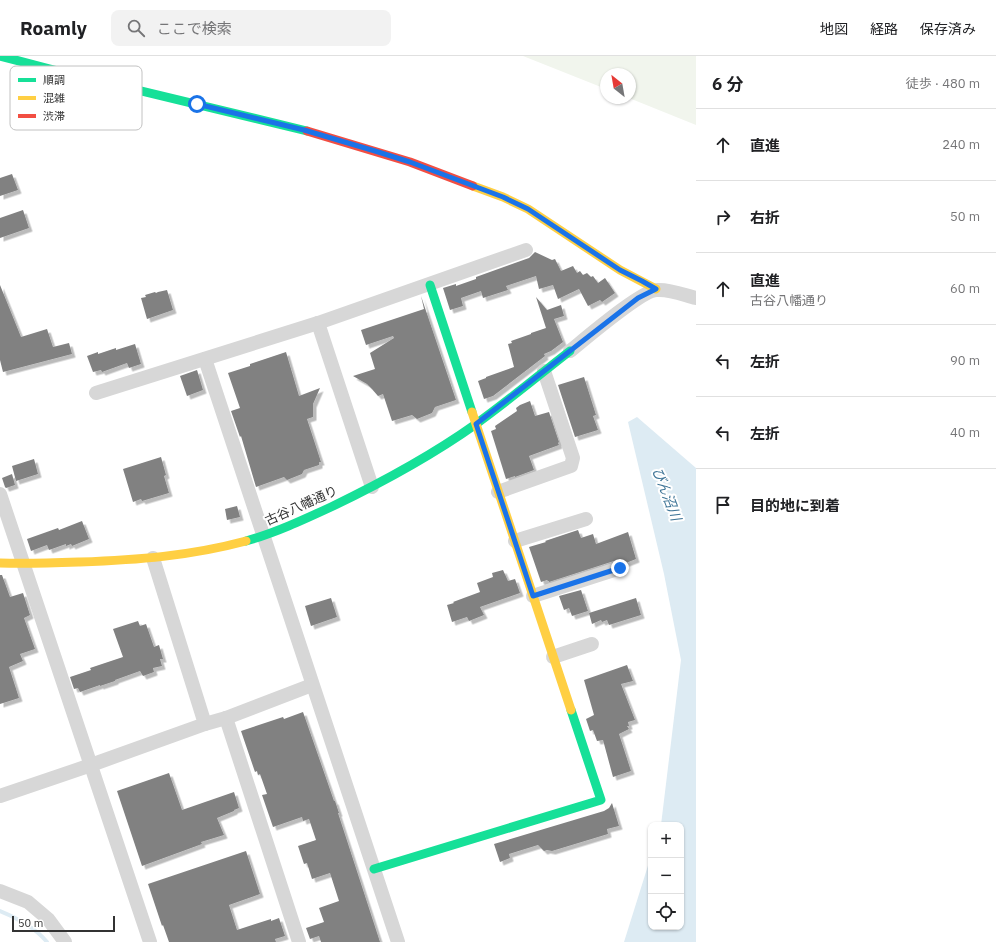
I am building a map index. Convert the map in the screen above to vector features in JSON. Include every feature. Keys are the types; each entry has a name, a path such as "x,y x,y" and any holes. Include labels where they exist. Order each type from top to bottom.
{"street":[{"path":"0,56 38,66"},
{"path":"142,91 304,130 410,162 503,197 528,209 620,270 656,289 696,298"},
{"path":"96,393 318,323 430,285 526,250"},
{"path":"374,869 601,800 430,285"},
{"path":"570,351 638,298 656,289"},
{"path":"318,323 372,487"},
{"name":"古谷八幡通り","path":"0,563 24,564 153,558 192,553 227,546 264,536 318,513 372,487 416,463 476,424 570,351"},
{"path":"205,359 398,942"},
{"path":"498,492 571,466 573,458 544,371"},
{"path":"0,494 150,942"},
{"path":"515,541 586,519"},
{"path":"153,558 205,724"},
{"path":"533,596 620,568"},
{"path":"553,657 592,644"},
{"path":"0,796 226,718 312,685"},
{"path":"226,718 299,942"},
{"path":"0,891 28,902 48,919 65,942"}],"shaded area":[{"path":"523,56 696,56 696,125 636,101 636,68 600,68 600,87"}],"water":[{"name":"びん沼川","path":"637,417 696,468 696,942 624,942 648,866 648,930 684,930 684,822 661,822 681,660 664,574 628,422"}],"building":[{"path":"12,174 18,190 0,196 0,178"},
{"path":"23,210 29,228 0,238 0,218"},
{"path":"535,252 552,260 555,259 561,271 573,266 577,273 580,271 583,275 587,273 591,277 593,276 598,283 605,278 615,293 602,302 600,300 588,306 579,289 558,299 553,285 539,289 536,276 506,286 508,290 483,298 481,291 461,298 463,306 450,310 443,288 456,284 456,286 476,279 476,277 529,258"},
{"path":"0,285 21,337 47,329 53,347 69,343 72,354 3,372 0,360"},
{"path":"167,290 173,310 147,319 141,298 146,297 145,295"},
{"path":"421,296 456,400 435,407 432,413 417,419 412,415 392,421 383,394 378,396 367,384 353,376 375,369 370,353 394,338 393,336 366,345 361,330 424,309"},
{"path":"536,297 547,310 561,305 564,316 554,319 563,342 551,351 544,354 545,356 493,396 484,399 478,381 514,367 508,344 512,343 511,341 546,328"},
{"path":"135,344 141,364 129,368 127,363 102,372 101,370 93,372 87,356 116,348 116,350"},
{"path":"286,352 299,396 320,388 313,404 313,417 307,419 321,462 319,462 319,465 304,470 302,474 287,480 284,477 256,487 241,436 240,437 231,411 240,408 228,373"},
{"path":"197,370 203,390 187,396 180,376"},
{"path":"584,377 596,415 593,416 598,430 575,437 558,385"},
{"path":"530,401 535,416 549,412 559,445 529,456 534,470 506,479 491,431 496,429 495,426 517,411 516,408"},
{"path":"161,457 169,493 142,501 141,499 133,502 123,469"},
{"path":"34,459 38,474 16,481 12,466"},
{"path":"12,474 15,485 6,488 2,478"},
{"path":"237,506 240,517 227,520 225,509"},
{"path":"82,521 89,539 72,546 71,544 66,546 66,544 49,550 47,545 31,551 27,539 58,528 59,530"},
{"path":"578,530 581,538 593,534 596,544 628,532 636,559 626,563 622,560 617,560 549,582 547,580 541,582 529,547"},
{"path":"503,570 508,581 515,579 520,593 480,607 484,615 469,621 467,617 452,622 447,605 480,592 477,583 493,577 492,573"},
{"path":"0,575 2,575 10,597 23,593 30,615 24,618 35,649 20,654 23,661 9,667 19,698 0,704"},
{"path":"581,590 588,611 572,616 569,608 564,610 559,596"},
{"path":"331,598 337,617 311,626 305,606"},
{"path":"636,598 641,615 609,625 607,620 602,622 601,620 592,624 589,613"},
{"path":"138,621 140,626 146,624 154,647 159,645 163,659 160,659 162,666 153,668 154,672 143,676 140,671 80,692 78,688 74,689 70,677 91,670 90,668 123,657 113,629"},
{"path":"627,665 633,681 621,684 635,720 628,722 629,726 627,726 629,729 619,734 631,771 613,777 603,740 597,741 593,730 590,731 586,719 594,715 584,680"},
{"path":"303,712 335,801 380,942 321,942 319,936 310,939 306,928 324,922 319,908 339,901 330,873 312,879 307,863 304,864 298,846 316,840 309,819 303,821 302,817 273,827 262,795 267,794 260,774 258,775 257,771 255,772 241,731"},
{"path":"169,773 182,810 234,792 239,808 217,818 224,835 201,842 202,844 142,866 117,791"},
{"path":"612,803 619,826 607,829 608,834 552,851 544,851 538,845 509,854 510,858 500,862 494,844 604,811 609,808"},
{"path":"246,851 260,894 229,905 237,930 271,919 271,921 279,918 285,936 275,939 276,942 169,942 148,884"}],"waterway":[{"path":"0,911 25,924 37,932 47,942"}],"traffic: fast":[{"path":"0,56 38,66"},
{"path":"142,91 307,131"},
{"path":"430,285 472,412"},
{"path":"246,541 278,530 331,507 387,479 424,458 476,424 570,351"},
{"path":"374,869 601,800 571,710"}],"traffic: slow":[{"path":"473,186 503,197 528,209 620,270 656,289"},
{"path":"472,412 571,710"},
{"path":"0,563 60,563 143,558 184,554 246,541"}],"traffic: jam":[{"path":"307,131 410,162 473,186"}],"route":[{"path":"197,104 304,130 375,151 410,162 503,197 528,209 620,270 656,289 638,298 476,424 533,596 620,568"}]}
